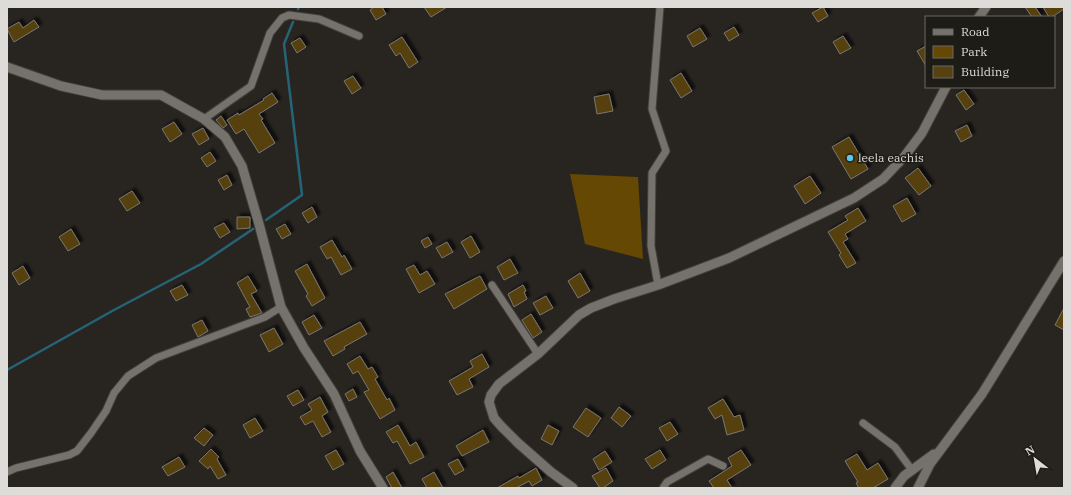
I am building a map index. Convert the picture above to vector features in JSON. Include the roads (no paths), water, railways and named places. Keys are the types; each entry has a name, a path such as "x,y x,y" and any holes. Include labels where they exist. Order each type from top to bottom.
{"street":[{"path":"658,285 651,246 652,173 666,151 652,109 660,7"},
{"path":"981,16 986,7"},
{"path":"204,119 251,86 270,33 282,18 289,15 319,19 359,36"},
{"path":"7,67 61,86 102,95 161,95 204,119 224,137 242,166 281,307 304,348 334,394 360,451 383,488"},
{"path":"573,488 551,472 518,443 500,426 494,418 489,402 491,395 498,384 538,354 580,315 591,308 729,258 854,198 882,179 904,157 922,133 945,88"},
{"path":"918,488 930,464 982,394 1064,261"},
{"path":"492,285 538,354"},
{"path":"7,472 16,468 69,455 77,451 106,412 114,393 128,376 156,358 265,317 281,307"},
{"path":"863,423 895,447 912,470"},
{"path":"895,488 904,476 943,447"},
{"path":"663,488 667,482 708,459 723,466"}],"waterway":[{"path":"266,220 302,195 284,44 293,22"},
{"path":"7,370 114,310 201,264 253,229"}],"place":[{"name":"leela eachis","path":"850,158"}]}
